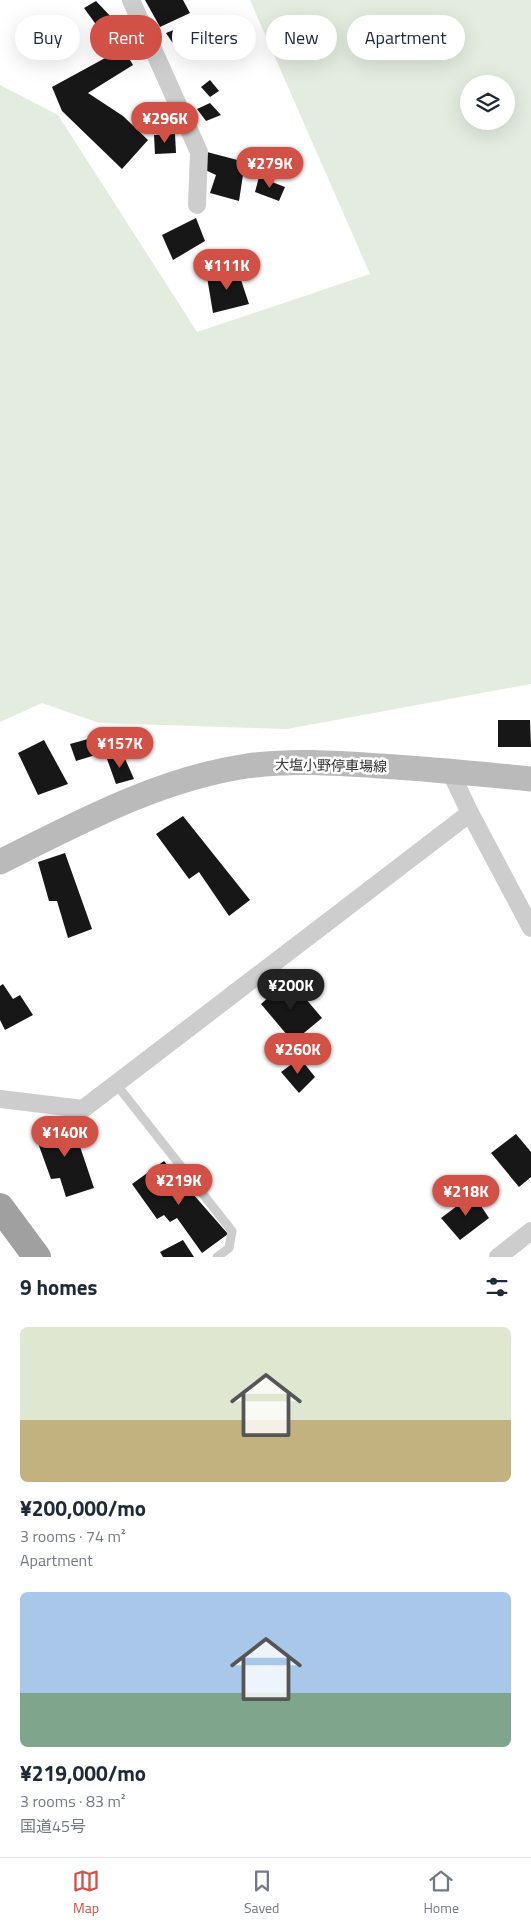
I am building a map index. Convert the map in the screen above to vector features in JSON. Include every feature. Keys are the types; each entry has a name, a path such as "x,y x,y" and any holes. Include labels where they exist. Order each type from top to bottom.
{"highway":[{"path":"0,1207 36,1257"}],"main road":[{"name":"大塩小野停車場線","path":"0,862 78,823 151,792 246,766 290,762 338,763 450,770 531,779"}],"street":[{"path":"130,0 199,152 197,205"},
{"path":"450,770 470,813 531,928"},
{"path":"0,1100 83,1109 470,813"},
{"path":"498,1257 531,1231"}],"lane":[{"path":"116,1084 232,1231 229,1248 217,1257"}],"shaded area":[{"path":"250,0 531,0 531,684 287,729 99,723 42,703 0,722 0,85 58,115 197,332 370,274 276,60 337,60 337,15 266,15 266,37"}],"building":[{"path":"145,0 183,0 190,13 186,15 172,15 172,21 162,26 162,15 153,15"},
{"path":"96,1 109,15 90,16 84,8"},
{"path":"172,31 172,42 166,33"},
{"path":"102,60 130,60 133,65 88,93 123,116 148,140 122,169 62,111 52,87"},
{"path":"210,80 219,91 210,97 201,87"},
{"path":"210,103 221,115 206,121 197,109"},
{"path":"175,134 176,153 155,154 154,135"},
{"path":"207,152 245,162 239,201 210,193 216,175 201,168"},
{"path":"259,177 285,187 279,201 255,192"},
{"path":"196,218 205,241 173,260 162,235"},
{"path":"237,268 249,304 213,313 207,277"},
{"path":"498,720 530,720 531,747 498,747"},
{"path":"95,737 102,753 76,761 70,744"},
{"path":"44,740 68,784 38,795 18,753"},
{"path":"123,754 134,779 116,784 107,759"},
{"path":"183,816 250,900 229,916 199,872 189,879 156,834"},
{"path":"65,853 92,929 68,938 57,901 49,901 38,862"},
{"path":"289,979 322,1018 293,1042 261,1004"},
{"path":"3,984 13,999 20,995 33,1015 5,1030 0,1020 0,986"},
{"path":"300,1058 315,1077 299,1093 281,1072"},
{"path":"72,1123 94,1188 66,1197 60,1178 51,1179 34,1132"},
{"path":"516,1134 531,1152 531,1177 519,1187 491,1153"},
{"path":"164,1161 228,1234 202,1253 177,1218 170,1222 164,1215 157,1219 132,1184"},
{"path":"473,1194 489,1218 460,1240 441,1218"},
{"path":"183,1240 194,1257 163,1257 160,1252"}]}
